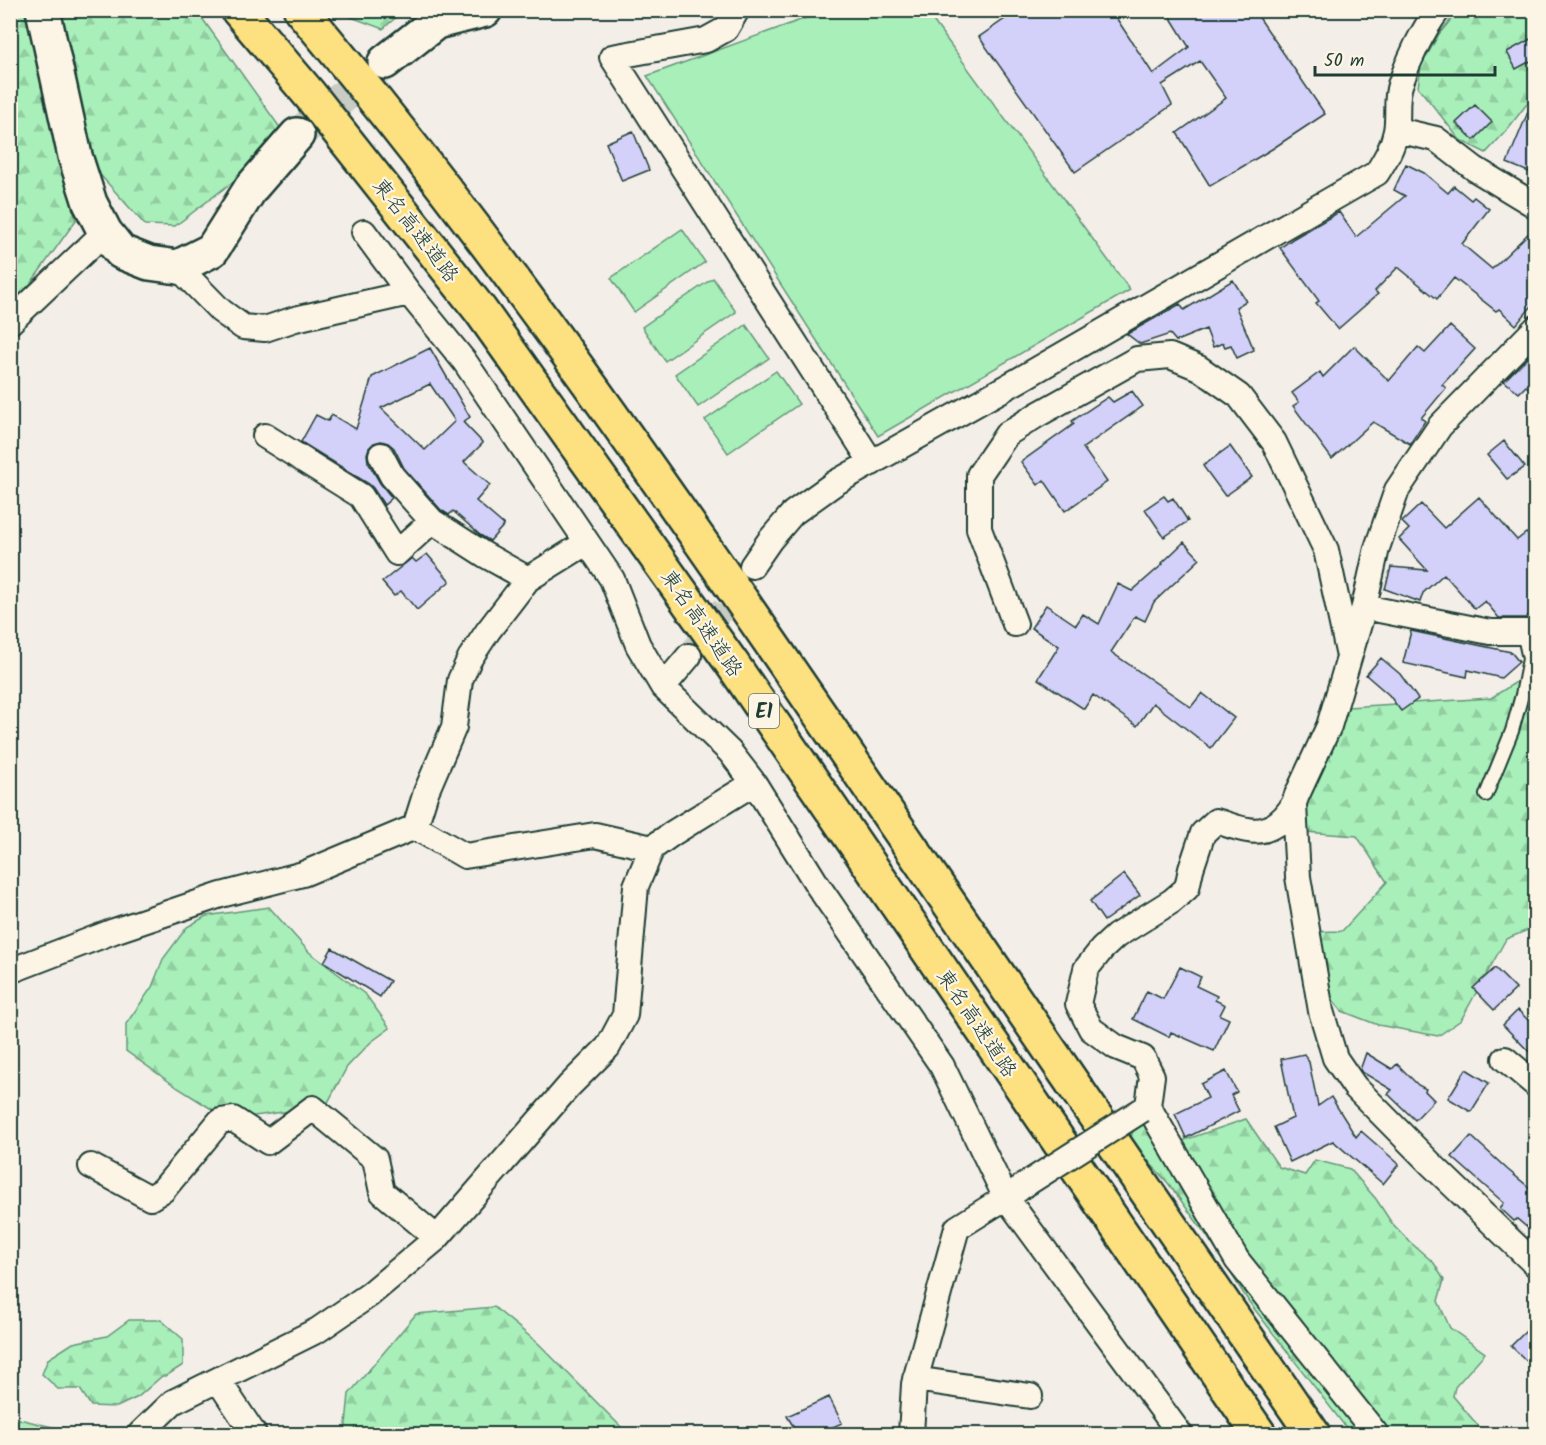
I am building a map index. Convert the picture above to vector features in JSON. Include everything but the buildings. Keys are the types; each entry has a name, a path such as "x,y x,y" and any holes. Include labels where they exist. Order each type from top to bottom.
{"highway":[{"name":"東名高速道路","path":"238,10 310,95 487,320 733,665 1259,1434"},
{"name":"E1","path":"302,10 364,84 499,261 667,492 1313,1434"}],"street":[{"path":"44,10 75,156 90,203 105,232 121,252 150,263 178,267 212,250 251,188 297,135"},
{"path":"385,62 436,16 485,10"},
{"path":"737,10 726,29 706,40 612,57 872,463"},
{"path":"752,566 793,513 835,483 1019,380 1377,173 1391,149 1397,130 1396,107 1400,86 1413,52 1438,10"},
{"path":"1397,130 1436,140 1474,169 1536,206"},
{"path":"10,322 105,232"},
{"path":"364,232 409,293 465,362 612,579 638,645 663,687 730,752 754,783 818,886 942,1066 1014,1191 1180,1434"},
{"path":"178,267 220,311 243,327 265,329 295,319 409,293"},
{"path":"1536,328 1440,426 1397,490 1377,548 1364,607 1329,726 1294,805 1298,877 1321,1011 1335,1058 1355,1087 1431,1164 1536,1264"},
{"path":"1015,624 979,529 980,475 1007,434 1037,415 1137,359 1170,356 1199,368 1239,396 1274,442 1326,550 1349,654"},
{"path":"265,436 361,496 396,553 432,521"},
{"path":"381,455 393,476 432,521 528,579"},
{"path":"10,971 114,931 221,895 303,874 415,827 426,792 454,727 460,680 470,658 528,579 586,543"},
{"path":"1364,607 1490,632 1529,630"},
{"path":"663,687 689,656"},
{"path":"140,1434 173,1402 318,1330 369,1295 437,1238 569,1086 608,1047 625,1015 636,886 652,848 754,783"},
{"path":"1294,805 1274,827 1251,831 1216,821 1203,833 1187,888 1172,901 1116,936 1102,948 1086,969 1078,1005 1091,1029 1116,1047 1143,1058 1152,1076 1145,1108 1237,1260 1376,1434"},
{"path":"415,827 465,856 595,835 652,848"},
{"path":"1505,1059 1536,1085"},
{"path":"91,1166 150,1198 163,1190 220,1121 233,1119 268,1142 313,1108 375,1159 382,1192 437,1238"},
{"path":"911,1434 915,1379 957,1228 1145,1108"},
{"path":"915,1379 1030,1396"},
{"path":"218,1380 254,1434"}],"lane":[{"path":"1486,795 1512,731 1522,695 1529,659 1529,630"}],"green space":[{"path":"828,10 926,11 1130,290 878,436 647,76"},
{"path":"11,11 29,11 76,220 11,311"},
{"path":"59,11 197,11 281,129 261,160 175,226 145,225 94,168"},
{"path":"335,11 403,11 383,29"},
{"path":"1458,11 1535,11 1535,102 1530,100 1486,153 1460,140 1418,87 1421,66 1439,34"},
{"path":"682,229 705,262 634,312 611,278"},
{"path":"713,278 736,312 665,361 642,327"},
{"path":"746,325 769,358 698,407 675,374"},
{"path":"776,371 799,404 728,453 705,420"},
{"path":"1535,670 1535,927 1506,939 1461,1020 1438,1036 1378,1025 1342,1011 1308,971 1308,932 1342,931 1387,882 1357,836 1305,832 1297,795 1329,726 1348,707 1491,698"},
{"path":"269,907 309,952 366,995 390,1028 371,1042 347,1067 326,1106 233,1119 178,1088 126,1051 126,1024 152,987 163,959 187,927 206,916"},
{"path":"1146,1117 1176,1143 1246,1119 1279,1167 1305,1175 1315,1160 1350,1169 1376,1199 1391,1222 1434,1263 1444,1280 1438,1301 1450,1328 1485,1353 1455,1387 1453,1396 1485,1434 1351,1434 1249,1302 1207,1236 1168,1183 1130,1141 1134,1127"},
{"path":"494,1307 539,1344 628,1434 345,1434 349,1394 416,1314"},
{"path":"129,1320 161,1320 183,1339 183,1365 166,1376 162,1376 138,1397 117,1407 91,1406 80,1389 58,1389 42,1374 48,1359 73,1343 107,1336"},
{"path":"11,1417 56,1428 58,1434 11,1434"}],"tunnel":[{"path":"297,135 382,65"},
{"path":"689,656 743,580"}]}
